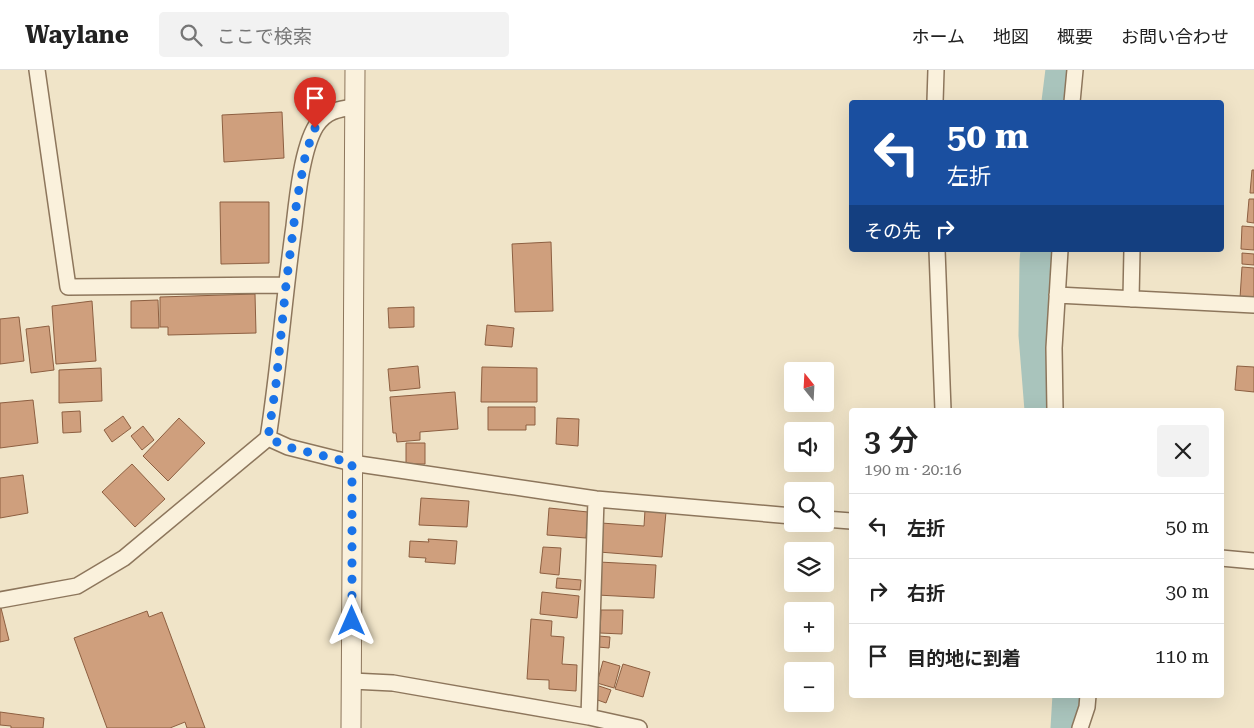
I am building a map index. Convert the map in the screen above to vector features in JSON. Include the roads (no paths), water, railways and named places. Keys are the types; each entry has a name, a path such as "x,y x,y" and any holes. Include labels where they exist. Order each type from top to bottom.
{"street":[{"path":"37,70 68,287 286,285"},
{"path":"351,728 355,70"},
{"path":"935,100 936,70"},
{"path":"1072,100 1075,70"},
{"path":"0,600 77,586 124,558 268,438 297,200 306,152 315,128 324,117 334,110 355,107"},
{"path":"937,252 942,408"},
{"path":"1055,408 1054,348 1060,252"},
{"path":"1131,299 1132,252"},
{"path":"1057,295 1254,305"},
{"path":"268,438 288,447 352,463 596,498 784,515"},
{"path":"589,717 596,498"},
{"path":"834,520 849,521"},
{"path":"1224,558 1254,561"},
{"path":"352,680 394,683 589,717 639,728"},
{"path":"1080,728 1087,707 1088,698"}],"waterway":[{"path":"1059,100 1063,70"},
{"path":"1038,252 1036,335 1042,408"},
{"path":"1068,728 1070,698"}]}
